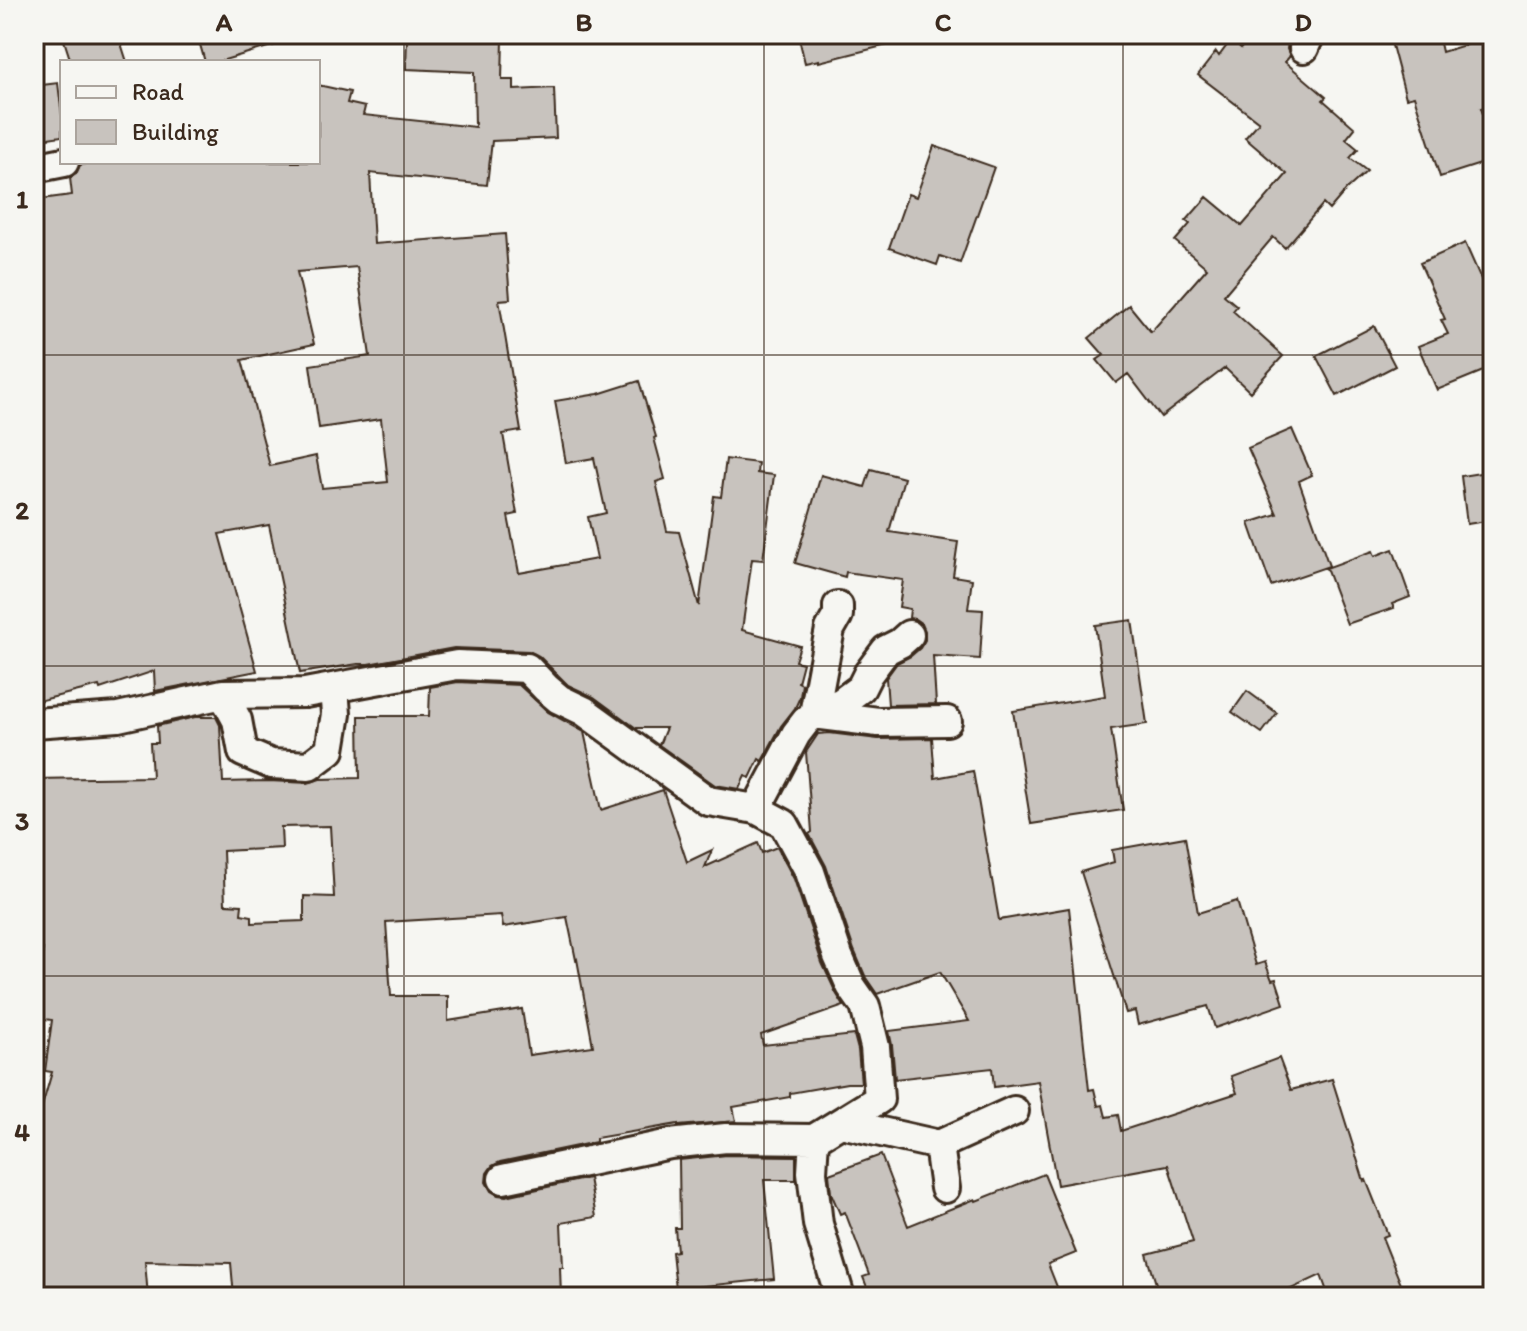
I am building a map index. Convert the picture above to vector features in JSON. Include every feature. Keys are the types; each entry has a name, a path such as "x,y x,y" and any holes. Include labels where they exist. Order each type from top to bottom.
{"street":[{"path":"34,168 60,163"},
{"path":"814,714 830,629 838,615 838,606"},
{"path":"756,809 796,734 814,714 842,702 861,688 886,650 909,635"},
{"path":"34,723 118,717 223,694 305,693 457,665 527,668 559,699 584,711 708,801 756,809 784,824 810,872 851,986 865,1006 875,1047 879,1099 814,1139 726,1138 670,1144 503,1179"},
{"path":"223,694 237,720 243,752 271,764 309,766 330,750 336,714 334,688"},
{"path":"814,714 878,722 947,721"},
{"path":"841,1123 939,1145 1014,1111"},
{"path":"814,1139 812,1172 818,1224 838,1295"},
{"path":"939,1145 945,1188"}],"building":[{"path":"62,34 118,34 126,60 70,60"},
{"path":"197,34 287,34 288,41 224,60 204,60"},
{"path":"798,34 893,34 895,43 805,63"},
{"path":"1252,34 1279,34 1288,41 1290,56 1285,62 1326,97 1323,100 1355,128 1346,139 1358,149 1350,158 1367,171 1329,210 1323,204 1285,248 1273,237 1224,295 1237,306 1233,311 1283,356 1250,392 1225,368 1161,417 1128,374 1116,383 1097,360 1104,355 1089,338 1129,305 1151,332 1207,268 1175,241 1190,224 1186,221 1207,197 1242,226 1287,174 1245,138 1259,122 1198,75 1216,52 1219,56 1231,40 1241,48"},
{"path":"1389,34 1438,34 1442,52 1481,40 1493,79 1493,105 1481,108 1493,146 1493,160 1440,177 1414,96 1406,98"},
{"path":"407,37 503,39 502,80 514,80 514,90 554,88 556,138 492,141 487,185 370,173 374,244 505,234 510,299 499,300 521,431 503,434 517,514 508,516 519,573 597,559 588,517 606,513 594,458 566,463 555,401 598,394 639,381 665,479 656,482 667,531 679,532 699,606 714,496 721,497 726,459 758,463 757,473 774,475 763,560 752,559 742,630 800,646 795,661 803,663 798,682 802,684 800,697 762,761 759,759 750,778 745,776 739,789 715,785 659,745 666,728 636,728 594,697 568,685 539,656 529,651 454,648 300,673 269,525 219,534 257,671 155,691 154,671 100,689 99,686 34,702 34,200 72,195 70,178 80,165 86,164 320,164 320,85 350,92 347,103 365,107 363,115 475,127 474,72 406,69","holes":["357,267 370,356 310,365 319,428 381,419 388,482 322,488 316,456 270,466 242,360 314,344 297,272"]},
{"path":"58,83 60,136 34,140 34,86"},
{"path":"934,146 994,167 960,263 940,256 937,265 889,248 908,194 916,197"},
{"path":"1465,243 1493,306 1493,367 1437,390 1418,346 1448,334 1441,320 1445,319 1420,263"},
{"path":"1374,326 1395,366 1337,396 1316,356"},
{"path":"1292,429 1312,475 1299,481 1329,566 1271,586 1249,523 1277,514 1248,448"},
{"path":"871,469 904,478 889,532 958,542 953,576 972,579 968,609 983,610 980,659 933,656 936,704 888,705 886,678 897,663 911,656 925,640 922,624 909,618 910,609 899,607 903,580 846,572 845,577 795,563 821,475 865,487"},
{"path":"1493,471 1493,520 1467,524 1461,476"},
{"path":"1393,549 1410,597 1392,604 1394,608 1347,624 1326,568 1373,551 1375,556"},
{"path":"1132,620 1147,724 1111,729 1123,810 1031,824 1013,711 1105,696 1095,625"},
{"path":"458,682 519,685 548,712 584,732 601,810 663,790 687,862 712,850 705,867 758,843 762,853 777,847 794,879 822,963 844,1006 761,1035 763,1045 854,1035 861,1083 790,1093 790,1097 733,1107 736,1121 678,1124 596,1138 596,1142 492,1166 486,1182 491,1191 506,1196 589,1178 596,1217 561,1223 561,1297 234,1297 231,1263 145,1261 148,1297 41,1297 34,1257 34,1119 38,1120 52,1072 45,1071 52,1020 37,1018 43,949 34,949 34,779 152,777 150,743 158,743 157,726 195,717 216,717 220,725 223,782 308,783 320,779 360,778 359,716 429,716 430,687","holes":["330,826 334,897 304,896 304,921 252,923 252,916 241,914 242,905 225,904 223,851 282,848 281,827","501,915 503,927 567,917 593,1046 529,1055 522,1009 448,1021 448,996 391,996 386,922"]},
{"path":"1247,691 1277,713 1262,733 1232,712"},
{"path":"818,734 878,739 932,738 935,778 973,771 999,920 1069,908 1089,1090 1094,1089 1098,1106 1103,1105 1106,1117 1118,1115 1121,1131 1237,1093 1231,1076 1279,1058 1291,1090 1332,1079 1364,1181 1388,1235 1382,1237 1406,1297 1329,1297 1321,1275 1274,1297 1160,1297 1147,1254 1193,1242 1168,1165 1057,1185 1038,1081 994,1087 992,1068 895,1079 889,1031 969,1021 940,972 877,994 866,978 826,866 809,834 812,832 806,752"},
{"path":"1185,837 1198,913 1237,901 1256,965 1265,962 1272,980 1276,979 1284,1004 1215,1028 1208,1006 1138,1025 1135,1011 1126,1013 1081,872 1114,862 1112,850"},
{"path":"727,1155 796,1156 796,1180 764,1180 774,1279 676,1289 672,1252 677,1251 675,1228 680,1228 679,1160"},
{"path":"881,1155 908,1226 1044,1174 1076,1253 1048,1264 1061,1297 871,1297 863,1277 869,1275 845,1212 840,1214 831,1193 829,1174"}]}
